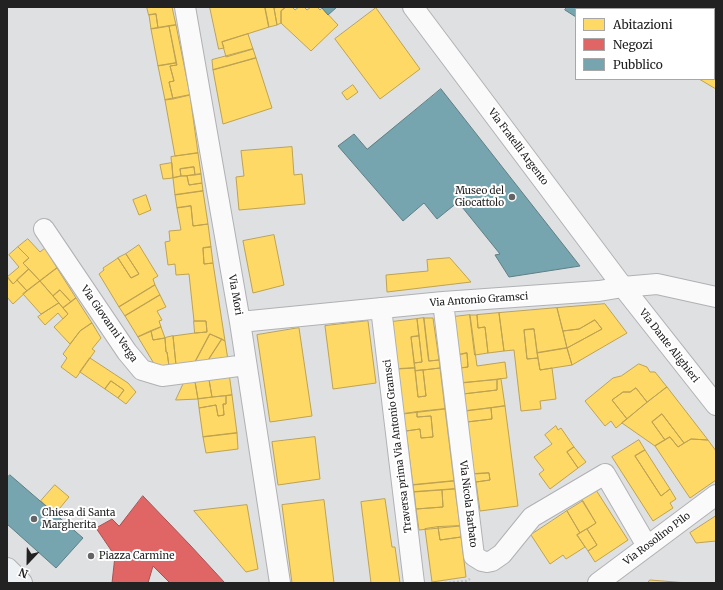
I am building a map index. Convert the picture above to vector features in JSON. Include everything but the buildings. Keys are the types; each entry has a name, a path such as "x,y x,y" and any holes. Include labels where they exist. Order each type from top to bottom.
{"street":[{"name":"Via Mori","path":"185,7 240,322 280,583"},
{"name":"Via Fratelli Argento","path":"413,7 622,287"},
{"name":"Via Giovanni Verga","path":"44,229 127,352 142,370 162,376 246,365"},
{"name":"Via Antonio Gramsci","path":"240,322 443,302 599,291 622,287 657,284 716,297"},
{"name":"Via Dante Alighieri","path":"622,287 716,405"},
{"name":"Via Nicola Barbato","path":"443,302 474,556 482,561 492,561 502,554 532,517 605,474 647,546"},
{"name":"Traversa prima Via Antonio Gramsci","path":"381,308 414,583"},
{"name":"Via Rosolino Pilo","path":"598,583 716,495"}],"place":[{"name":"Museo del Giocattolo","path":"512,197"},
{"name":"Chiesa di Santa Margherita","path":"34,519"},
{"name":"Piazza Carmine","path":"91,556"}]}
